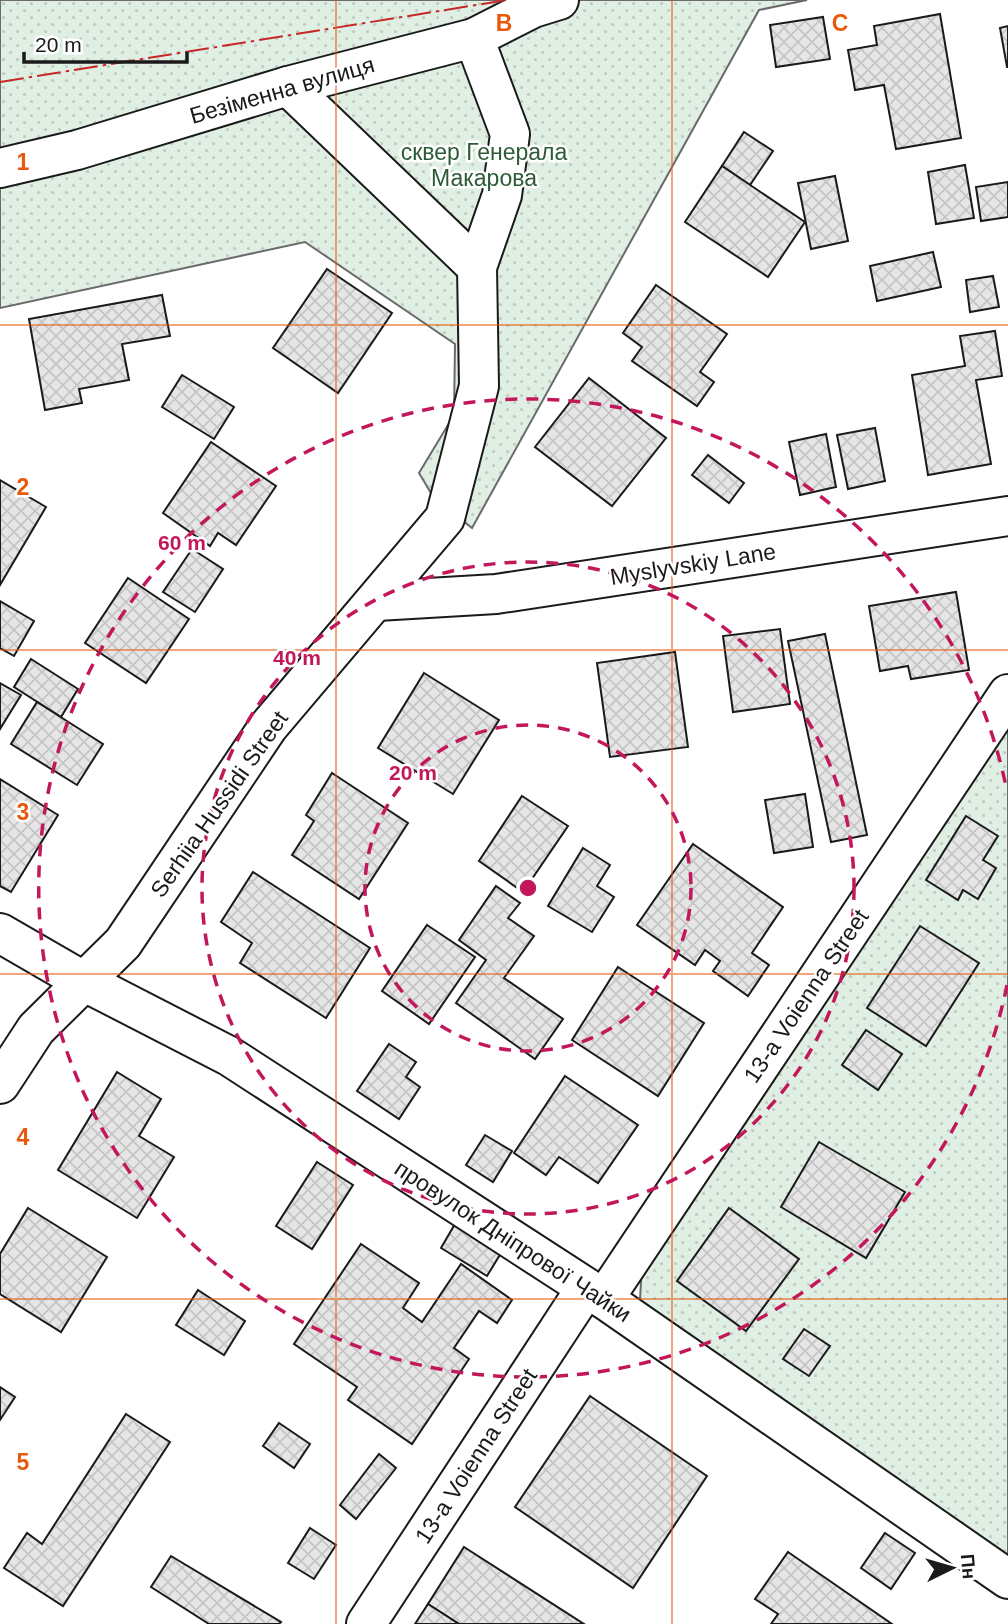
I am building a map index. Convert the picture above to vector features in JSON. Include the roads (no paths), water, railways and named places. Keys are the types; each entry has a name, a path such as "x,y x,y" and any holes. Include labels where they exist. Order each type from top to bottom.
{"street":[{"name":"Безіменна вулиця","path":"0,168 77,150 288,86 474,38 533,8 559,0"},
{"name":"Serhiia Hussidi Street","path":"0,1084 36,1030 123,943 268,727 445,518 479,386 477,267 502,195 510,134 474,38"},
{"path":"288,86 477,267"},
{"name":"Myslyvskiy Lane","path":"377,601 496,594 1008,516"},
{"name":"13-a Voienna Street","path":"366,1624 1008,694"},
{"name":"провулок Дніпрової Чайки","path":"0,933 83,981 229,1056 595,1294 1008,1579"}],"park label":[{"name":"сквер Генерала Макарова","path":"484,165"}]}
